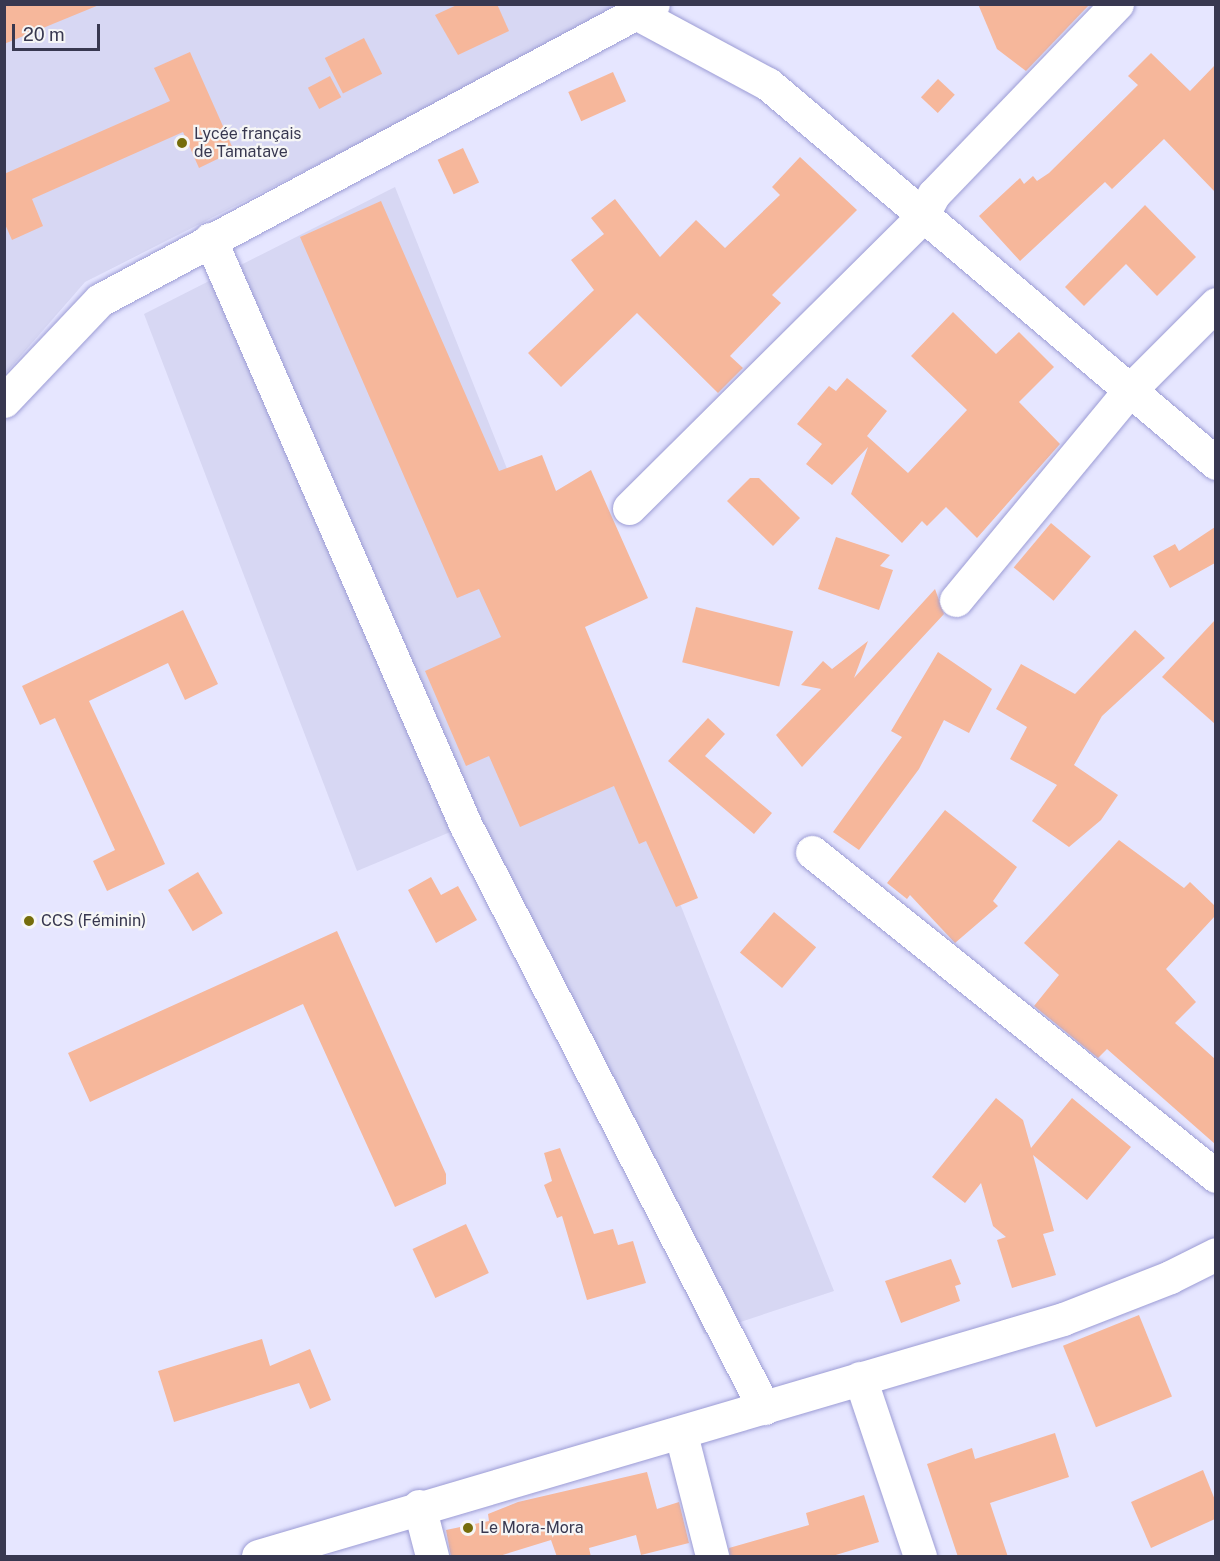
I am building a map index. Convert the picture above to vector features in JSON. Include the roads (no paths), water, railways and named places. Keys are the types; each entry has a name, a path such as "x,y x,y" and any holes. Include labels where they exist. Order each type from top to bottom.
{"street":[{"path":"629,508 921,218 934,194 1117,4"},
{"path":"4,401 100,300 210,239 645,9 768,84 921,218 1215,463"},
{"path":"210,239 466,826 764,1408"},
{"path":"956,600 1129,391 1215,304"},
{"path":"812,852 1215,1176"},
{"path":"258,1557 419,1506 681,1434 860,1378 1063,1319 1170,1277 1215,1254"},
{"path":"860,1378 920,1557"},
{"path":"681,1434 712,1557"},
{"path":"419,1506 432,1557"}],"place":[{"name":"Lycée français de Tamatave","path":"182,143"},
{"name":"CCS (Féminin)","path":"29,921"},
{"name":"Le Mora-Mora","path":"468,1528"}]}
